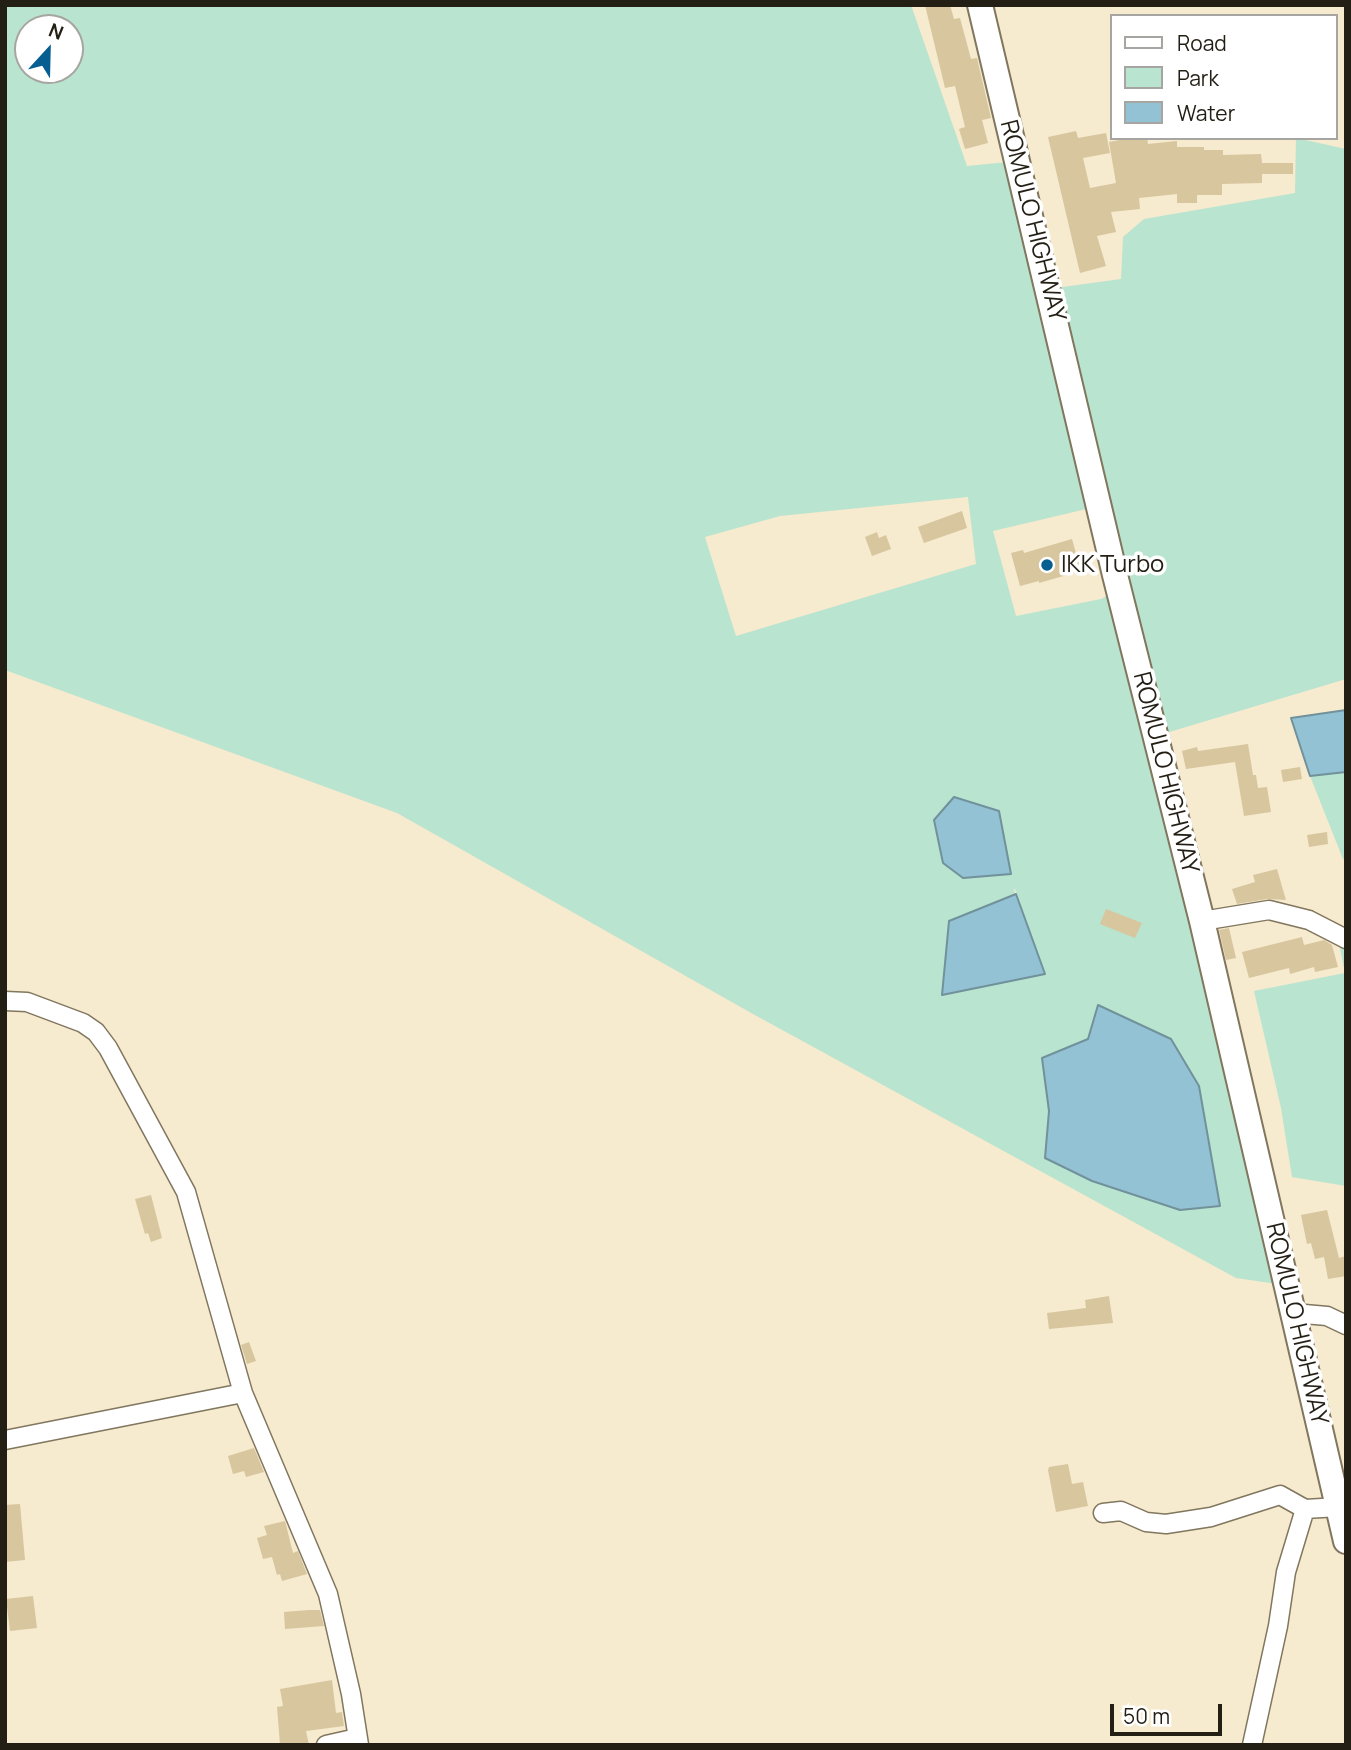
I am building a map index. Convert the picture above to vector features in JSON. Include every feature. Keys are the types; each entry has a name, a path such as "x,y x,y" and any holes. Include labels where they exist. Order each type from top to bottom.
{"highway":[{"name":"ROMULO HIGHWAY","path":"980,5 1037,236 1115,575 1202,921 1346,1541"}],"street":[{"path":"1202,921 1269,911 1309,920 1346,939"},
{"path":"5,1001 27,1002 83,1023 96,1032 108,1048 186,1192 243,1393 328,1594 351,1695 358,1742 326,1745"},
{"path":"1293,1313 1327,1316 1346,1325"},
{"path":"5,1440 243,1393"},
{"path":"1103,1513 1121,1511 1146,1521 1166,1524 1211,1517 1280,1495 1305,1509 1339,1507"},
{"path":"1252,1745 1275,1639 1284,1580 1305,1509"}],"green space":[{"path":"5,5 911,5 967,166 1018,161 1048,289 1121,279 1123,237 1144,219 1295,193 1296,140 1346,149 1346,679 1156,736 1284,1285 1236,1278 753,1014 397,813 5,670","holes":["968,497 976,564 736,636 705,537 780,516","1099,506 1119,589 1101,599 1016,616 993,531","1015,889 1045,974 949,921 1015,894","1098,1005 1126,1019 1219,1206 1180,1210 1092,1181 1045,1158 1049,1111 1042,1058 1088,1039"]},
{"path":"1346,772 1346,859 1343,859 1310,776"},
{"path":"1337,934 1346,937 1346,1186 1292,1177 1281,1108 1254,991 1345,973"}],"water":[{"path":"1346,710 1346,772 1310,776 1291,718"},
{"path":"954,797 999,811 1011,874 963,878 943,863 934,820"},
{"path":"1016,894 1045,974 942,995 949,921"},
{"path":"1098,1005 1171,1039 1199,1086 1220,1206 1180,1210 1092,1181 1045,1158 1049,1111 1042,1058 1088,1039"}],"building":[{"path":"925,5 950,5 954,19 960,18 971,59 977,58 991,118 982,120 988,143 965,149 959,129 965,127 955,86 945,88"},
{"path":"1076,131 1078,138 1106,133 1110,153 1083,158 1090,188 1116,183 1109,142 1120,140 1147,140 1148,144 1177,141 1177,147 1223,150 1223,155 1261,154 1262,163 1293,163 1293,174 1262,174 1262,183 1222,184 1222,195 1197,195 1197,203 1177,203 1177,194 1139,198 1140,209 1111,212 1116,232 1097,236 1106,266 1080,273 1048,137"},
{"path":"962,511 967,528 924,543 918,527"},
{"path":"877,532 879,538 886,535 891,549 872,556 865,537"},
{"path":"1072,539 1081,571 1020,586 1011,553 1023,550 1024,553"},
{"path":"1248,744 1253,775 1256,775 1258,788 1267,787 1271,812 1244,816 1235,762 1186,769 1182,751 1197,747 1198,751"},
{"path":"1300,767 1302,779 1283,782 1281,770"},
{"path":"1327,832 1328,844 1309,847 1307,835"},
{"path":"1277,869 1286,900 1267,899 1237,904 1232,889 1255,882 1253,875"},
{"path":"1106,909 1142,923 1135,938 1100,924"},
{"path":"1229,928 1236,958 1226,960 1219,930"},
{"path":"1302,937 1304,945 1324,940 1332,945 1338,967 1315,972 1314,967 1290,974 1289,968 1249,978 1242,952"},
{"path":"151,1195 162,1238 151,1242 148,1233 145,1234 135,1199"},
{"path":"1327,1210 1339,1258 1346,1256 1346,1276 1328,1279 1324,1257 1315,1259 1311,1243 1307,1244 1301,1215"},
{"path":"1109,1296 1113,1323 1049,1329 1047,1313 1086,1308 1085,1300"},
{"path":"249,1342 256,1361 247,1364 241,1345"},
{"path":"254,1448 264,1472 246,1477 244,1471 233,1474 228,1456"},
{"path":"1068,1464 1072,1484 1083,1482 1088,1506 1056,1512 1048,1470 1049,1467"},
{"path":"20,1504 25,1560 5,1562 5,1505"},
{"path":"285,1521 293,1553 298,1551 307,1574 282,1581 280,1574 277,1575 272,1557 263,1559 257,1538 267,1535 264,1526"},
{"path":"33,1596 37,1628 10,1631 6,1599"},
{"path":"320,1610 324,1626 285,1629 284,1612"},
{"path":"332,1680 336,1713 342,1712 344,1726 306,1731 309,1745 280,1745 277,1707 283,1706 280,1689"}],"place":[{"name":"IKK Turbo","path":"1047,565"}]}
